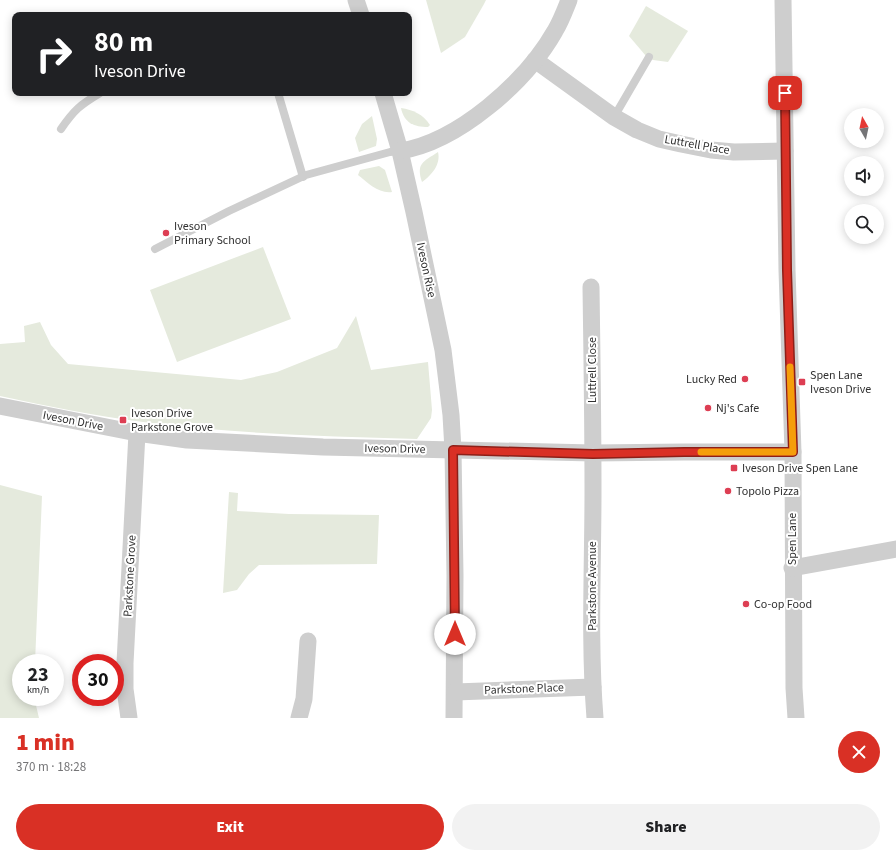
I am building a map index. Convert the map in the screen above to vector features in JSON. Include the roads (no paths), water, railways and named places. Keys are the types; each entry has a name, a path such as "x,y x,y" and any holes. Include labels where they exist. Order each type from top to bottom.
{"street":[{"path":"356,0 360,12"},
{"path":"400,151 408,150 437,139 463,125 490,105 516,82 535,60 555,31 569,0"},
{"name":"Spen Lane","path":"783,0 787,270 793,452 792,568 796,718"},
{"name":"Luttrell Place","path":"535,60 614,117 637,130 659,138 711,150 734,152 786,151"},
{"name":"Iveson Rise","path":"384,96 400,151 443,350 452,415 455,575 454,718"},
{"name":"Luttrell Close","path":"591,287 593,454"},
{"name":"Iveson Drive","path":"0,406 137,433 187,440 323,447 593,454 793,452"},
{"name":"Parkstone Grove","path":"129,718 125,689 125,663 137,433"},
{"name":"Parkstone Avenue","path":"593,454 591,582 595,718"},
{"path":"792,568 896,549"},
{"path":"299,718 304,699 308,641"},
{"name":"Parkstone Place","path":"455,692 593,687"}],"lane":[{"path":"614,117 649,57"},
{"path":"61,129 73,112 95,96"},
{"path":"279,96 303,177"},
{"path":"155,249 224,214 303,177 390,152 400,151"}],"place":[{"name":"Iveson Primary School","path":"166,233"},
{"name":"Lucky Red","path":"745,379"},
{"name":"Spen Lane Iveson Drive","path":"802,382"},
{"name":"Nj's Cafe","path":"708,408"},
{"name":"Iveson Drive Parkstone Grove","path":"123,420"},
{"name":"Iveson Drive Spen Lane","path":"734,468"},
{"name":"Topolo Pizza","path":"728,491"},
{"name":"Co-op Food","path":"746,604"}]}
